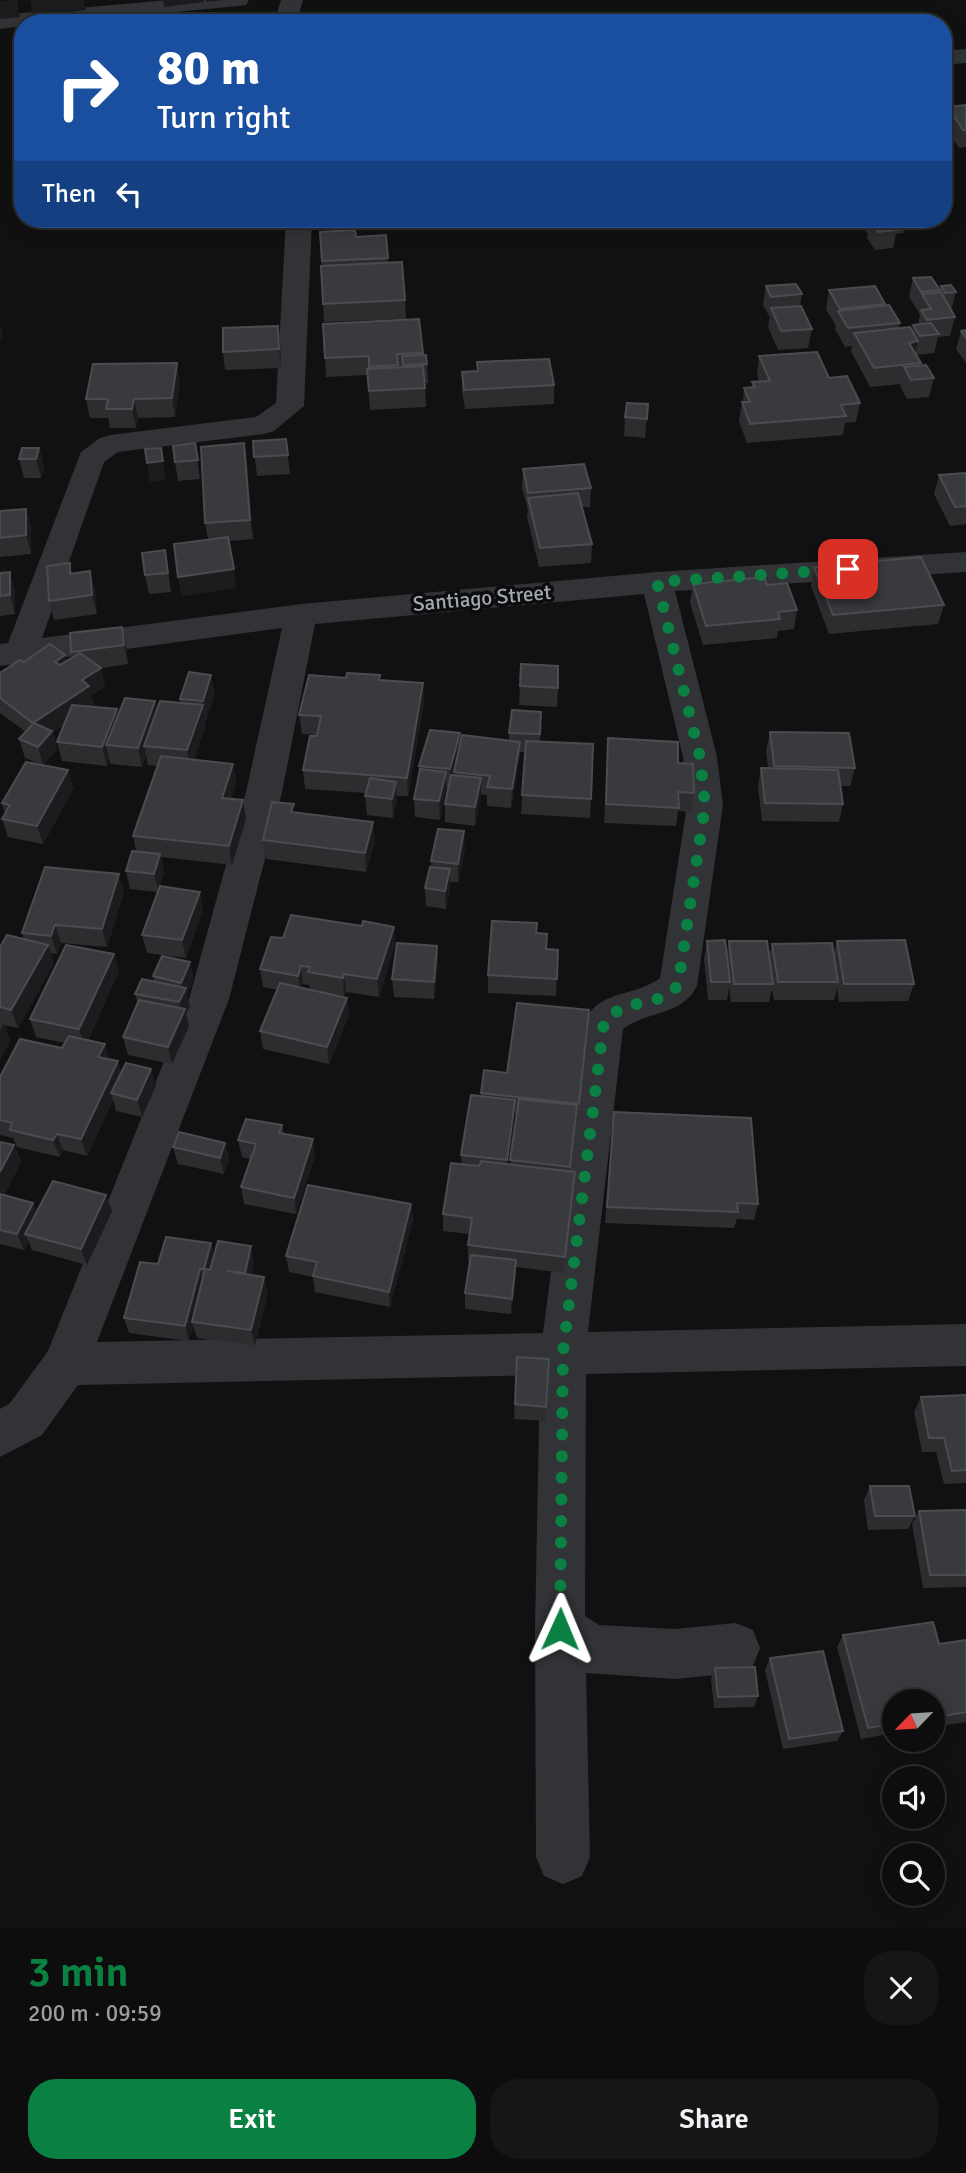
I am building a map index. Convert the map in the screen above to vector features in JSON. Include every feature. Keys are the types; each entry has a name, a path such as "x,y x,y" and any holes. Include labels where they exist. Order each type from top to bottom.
{"street":[{"path":"87,14 238,0"},
{"path":"10,653 91,458 110,444 264,425 290,406 299,228"},
{"name":"Santiago Street","path":"10,653 301,615 657,582 966,562"},
{"path":"563,1857 560,1629 563,1352 604,1021 623,1007 662,998 678,986 705,805 700,757 657,582"},
{"path":"0,1435 26,1419 66,1364 209,999 264,792 301,615"},
{"path":"66,1364 966,1345"},
{"path":"560,1629 592,1650 675,1654 735,1648"}],"building":[{"path":"966,105 966,130 963,130 952,113 952,107"},
{"path":"876,228 897,230 878,232"},
{"path":"355,230 356,237 386,235 388,258 322,261 320,232"},
{"path":"402,262 405,300 323,304 321,266"},
{"path":"931,277 940,290 921,292 913,278"},
{"path":"796,284 802,294 771,297 766,286"},
{"path":"951,285 956,292 945,293 941,286"},
{"path":"875,286 885,304 840,309 829,290"},
{"path":"941,292 955,317 927,320 921,310 931,309 922,294"},
{"path":"889,305 900,323 848,328 838,311"},
{"path":"801,306 812,329 781,331 771,308"},
{"path":"419,319 423,353 397,354 398,365 369,367 369,356 325,358 323,324"},
{"path":"931,323 939,334 920,336 913,325"},
{"path":"278,326 279,349 223,352 223,328"},
{"path":"910,327 918,341 909,343 921,363 874,368 854,333"},
{"path":"817,352 829,378 847,376 860,403 841,405 846,416 750,424 742,402 750,402 744,388 755,387 752,382 770,381 759,356"},
{"path":"426,355 427,364 403,365 402,356"},
{"path":"549,359 554,385 464,390 462,372 478,371 477,362"},
{"path":"177,363 172,398 134,399 132,409 106,409 108,399 86,399 93,364"},
{"path":"926,365 934,378 911,380 904,367"},
{"path":"423,366 425,388 369,391 367,369"},
{"path":"627,403 648,404 647,419 625,417"},
{"path":"286,439 288,455 254,457 253,441"},
{"path":"195,443 198,460 175,462 173,446"},
{"path":"244,443 250,520 205,523 201,447"},
{"path":"22,448 39,448 36,459 19,459"},
{"path":"161,448 163,461 147,463 145,449"},
{"path":"584,464 591,488 528,493 523,469"},
{"path":"966,473 966,506 955,507 939,475"},
{"path":"578,493 592,544 540,548 528,498"},
{"path":"26,509 26,535 0,538 0,511"},
{"path":"228,537 234,569 178,577 174,544"},
{"path":"165,550 168,573 145,575 142,553"},
{"path":"921,557 944,605 833,615 814,567"},
{"path":"70,563 70,574 90,571 92,595 49,601 47,566"},
{"path":"10,572 10,595 0,596 0,573"},
{"path":"764,577 767,585 787,583 797,610 778,612 780,619 706,626 693,584"},
{"path":"122,627 124,645 71,652 70,633"},
{"path":"50,644 65,655 55,662 60,665 80,653 101,668 82,680 89,686 33,723 0,698 0,673 20,660 24,662"},
{"path":"521,664 558,666 558,688 520,686"},
{"path":"189,672 211,675 203,701 180,699"},
{"path":"347,673 380,675 379,680 423,683 407,778 303,770 310,736 317,736 321,716 299,715 309,675 346,678"},
{"path":"125,698 155,701 138,748 106,745"},
{"path":"160,701 203,705 187,750 144,746"},
{"path":"72,705 117,709 102,747 57,742"},
{"path":"512,710 541,712 540,734 509,733"},
{"path":"34,723 52,731 38,747 19,739"},
{"path":"430,730 460,733 450,769 419,766"},
{"path":"770,732 849,733 855,768 774,766"},
{"path":"462,735 520,742 512,789 487,787 490,776 454,772"},
{"path":"608,738 678,742 678,763 693,764 694,793 678,792 679,808 606,804"},
{"path":"526,741 593,744 591,799 522,795"},
{"path":"161,756 233,764 222,798 243,800 229,846 133,836"},
{"path":"26,762 68,770 37,826 2,819 10,805 2,803"},
{"path":"761,768 838,770 843,804 765,803"},
{"path":"420,769 446,772 439,801 414,799"},
{"path":"451,775 481,778 475,807 445,804"},
{"path":"370,778 396,782 392,799 365,796"},
{"path":"272,802 294,804 291,812 373,822 365,853 263,840"},
{"path":"438,829 464,831 458,864 431,861"},
{"path":"132,851 160,854 154,874 126,871"},
{"path":"45,867 119,874 102,929 55,925 51,936 22,933"},
{"path":"430,867 450,869 445,891 425,888"},
{"path":"160,886 200,892 182,940 142,935"},
{"path":"291,915 362,926 363,921 394,927 377,979 344,974 343,978 308,972 310,967 301,966 298,976 260,969 271,937 283,938"},
{"path":"492,921 537,923 536,933 547,934 546,949 558,950 557,979 488,975"},
{"path":"7,935 48,945 11,1010 0,1007 0,947"},
{"path":"725,940 730,982 711,982 707,941"},
{"path":"905,940 914,984 844,984 837,941"},
{"path":"729,941 767,941 773,984 734,984"},
{"path":"397,943 437,946 434,982 392,979"},
{"path":"832,943 838,982 778,982 772,944"},
{"path":"66,945 114,954 79,1029 30,1019"},
{"path":"162,956 190,962 181,983 153,976"},
{"path":"142,979 186,988 179,1002 135,994"},
{"path":"280,983 347,998 327,1047 260,1031"},
{"path":"139,1000 185,1009 168,1047 123,1037"},
{"path":"517,1003 589,1010 579,1104 481,1093 484,1070 507,1073"},
{"path":"69,1036 105,1044 98,1057 118,1061 81,1139 57,1134 53,1140 10,1130 12,1123 0,1120 0,1077 20,1039 62,1048"},
{"path":"126,1063 151,1069 137,1100 111,1093"},
{"path":"471,1095 515,1100 507,1160 461,1155"},
{"path":"519,1099 577,1105 570,1167 510,1160"},
{"path":"614,1112 751,1118 758,1204 737,1203 738,1212 607,1207"},
{"path":"246,1119 282,1125 279,1133 313,1139 294,1198 241,1187 256,1144 238,1140"},
{"path":"179,1132 225,1143 220,1158 173,1147"},
{"path":"0,1142 14,1145 0,1172"},
{"path":"481,1161 575,1172 565,1257 468,1245 472,1218 443,1214 451,1163 479,1166"},
{"path":"53,1181 106,1195 81,1249 25,1234"},
{"path":"308,1185 411,1204 389,1292 313,1276 317,1262 286,1256"},
{"path":"0,1194 33,1203 17,1234 0,1230"},
{"path":"166,1237 211,1243 204,1269 200,1269 185,1326 124,1318 140,1262 158,1264"},
{"path":"218,1241 251,1246 245,1273 227,1271 264,1277 251,1330 192,1322 205,1269 210,1270"},
{"path":"471,1255 516,1260 512,1299 465,1293"},
{"path":"517,1357 549,1359 546,1407 515,1404"},
{"path":"966,1395 966,1470 952,1471 944,1438 929,1438 921,1397"},
{"path":"870,1486 909,1486 915,1516 875,1516"},
{"path":"966,1510 966,1575 930,1575 919,1511"},
{"path":"933,1622 939,1644 966,1640 966,1712 945,1716 945,1689 882,1689 882,1726 868,1728 843,1635"},
{"path":"823,1651 843,1731 789,1739 770,1658"},
{"path":"755,1667 758,1696 718,1697 715,1668"}],"route":[{"path":"560,1629 563,1352 604,1021 623,1007 662,998 678,986 705,805 700,757 657,582 848,569"}]}
